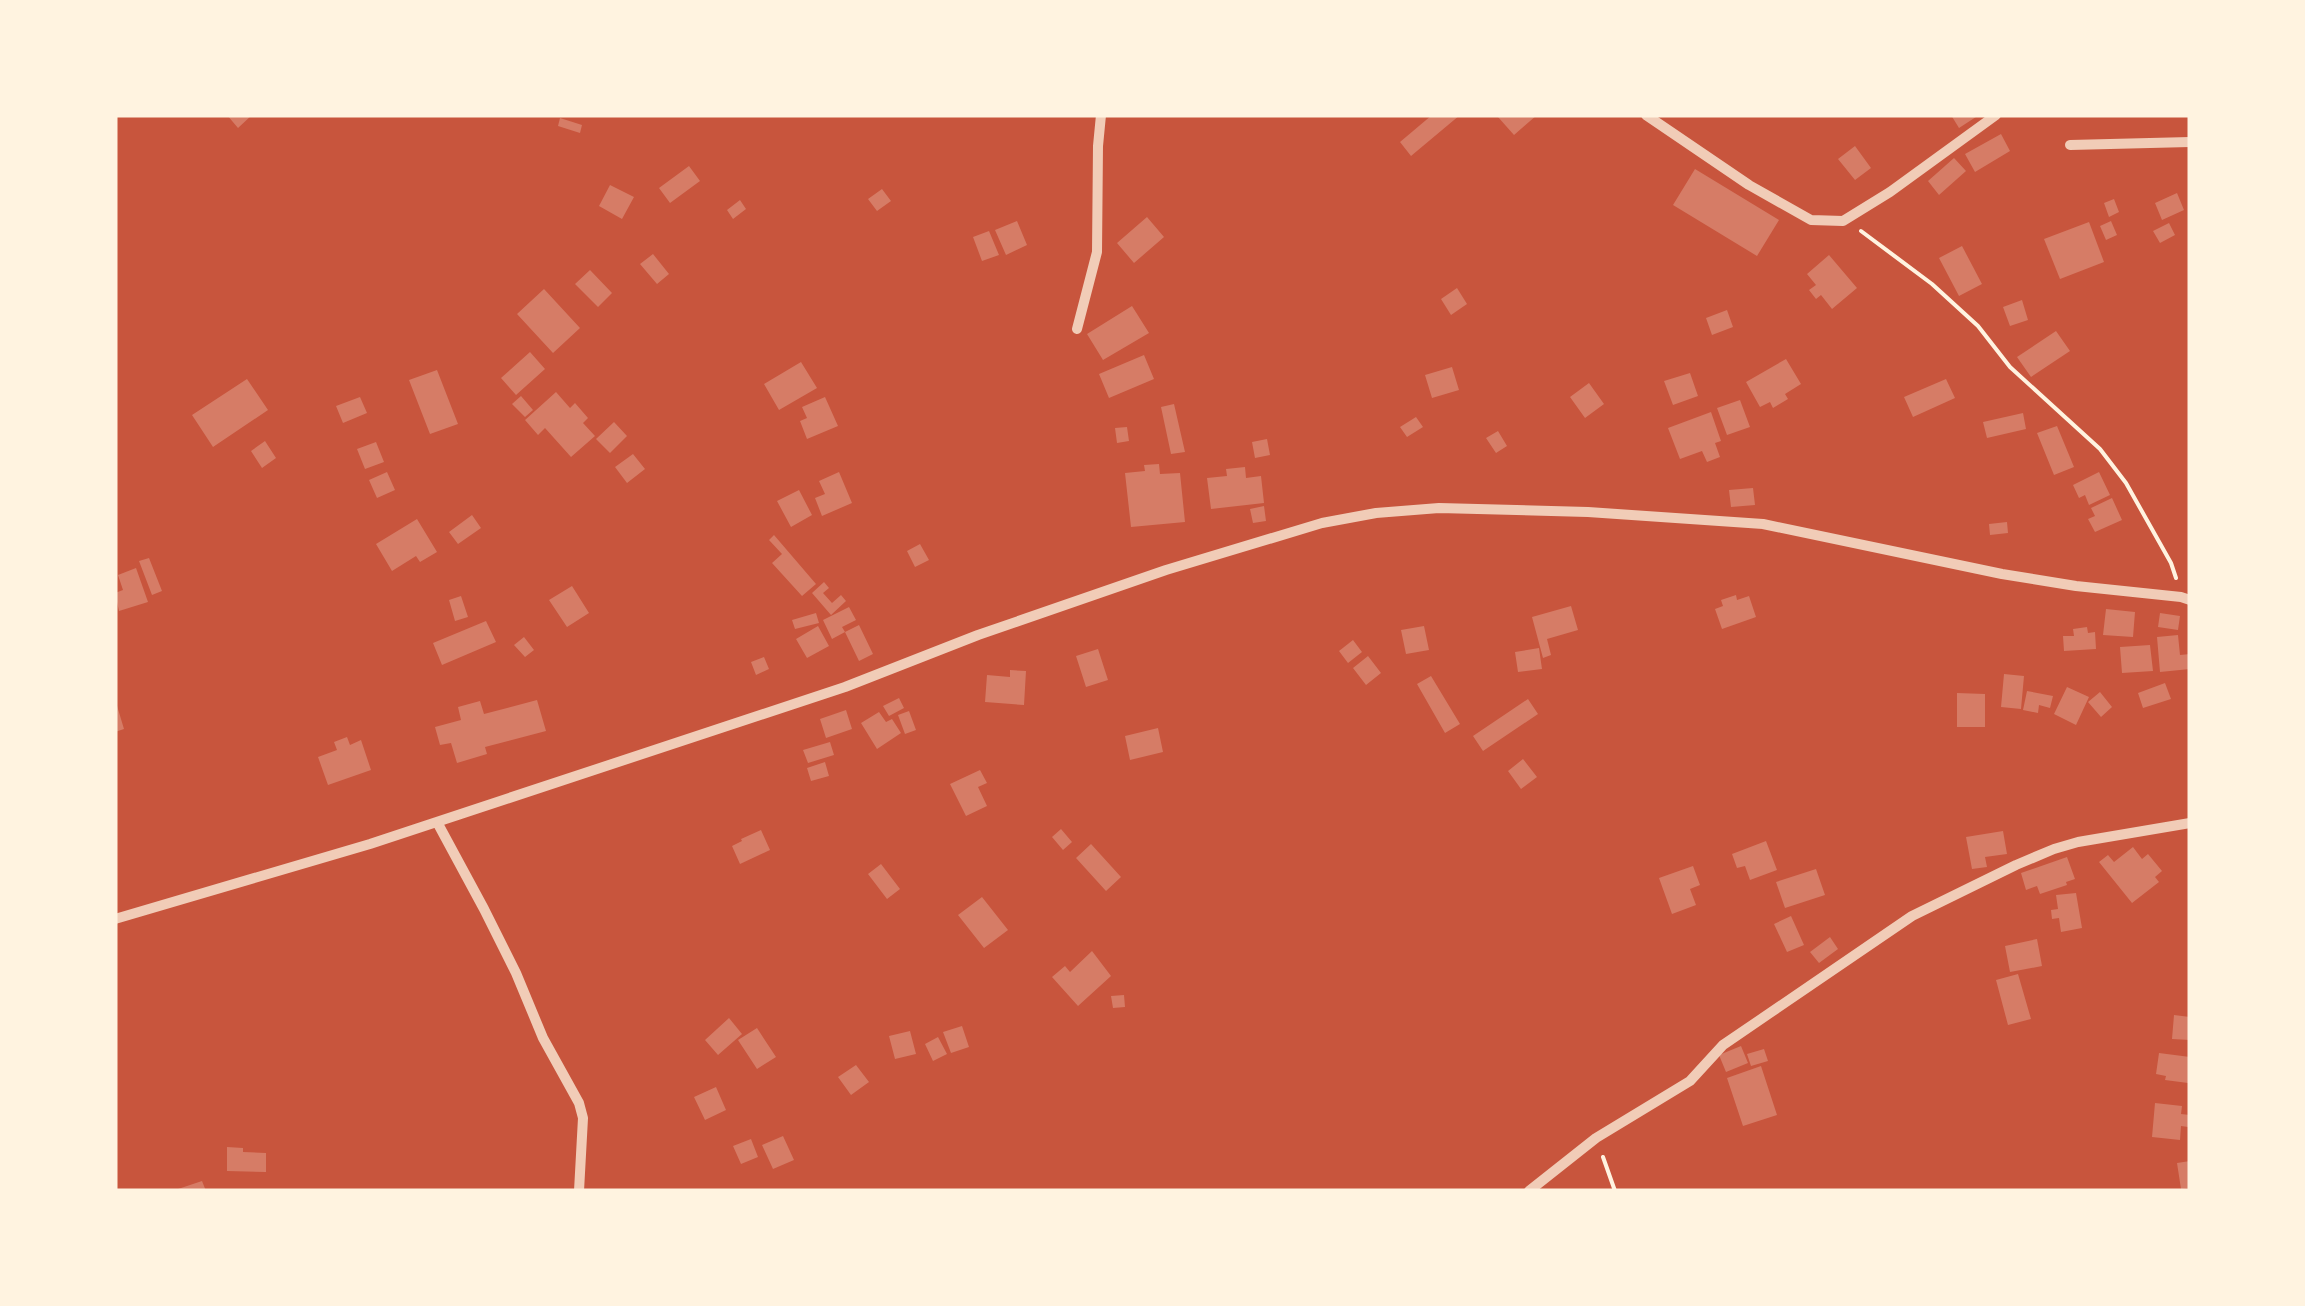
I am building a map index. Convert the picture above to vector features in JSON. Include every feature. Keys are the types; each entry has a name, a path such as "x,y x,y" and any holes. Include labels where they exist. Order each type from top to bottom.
{"street":[{"path":"1077,329 1097,252 1101,115"},
{"path":"1646,115 1750,185 1811,220 1842,221 1890,192 1996,115"},
{"path":"2070,146 2190,142"},
{"path":"115,919 437,822 845,687 1150,575 1322,524 1376,513 1439,508 1588,512 1763,524 2002,574 2185,599"},
{"path":"437,822 579,1103 583,1118 579,1191"},
{"path":"1528,1191 1596,1138 1690,1081 1723,1045 1912,916 2054,849 2190,823"}],"path":[{"path":"1842,221 1880,243 1932,284 1978,326 2010,367 2100,449 2126,483 2172,563 2185,599"},
{"path":"1596,1138 1615,1191"}],"building":[{"path":"227,115 252,115 238,128"},
{"path":"1432,115 1460,115 1411,156 1400,142"},
{"path":"1500,115 1537,115 1514,135"},
{"path":"1951,115 1979,115 1959,128"},
{"path":"560,118 582,125 580,133 558,126"},
{"path":"2001,134 2010,151 1975,172 1965,154"},
{"path":"1855,146 1871,168 1855,180 1838,159"},
{"path":"1954,158 1966,171 1939,195 1928,181"},
{"path":"689,166 700,181 670,203 659,188"},
{"path":"1695,169 1779,220 1757,256 1673,205"},
{"path":"610,185 634,197 622,219 599,206"},
{"path":"882,189 891,201 877,211 868,199"},
{"path":"2177,193 2184,210 2162,220 2155,203"},
{"path":"2114,199 2119,212 2109,217 2104,203"},
{"path":"740,200 746,209 733,219 727,210"},
{"path":"1147,217 1164,237 1134,263 1117,243"},
{"path":"1017,221 1027,245 1006,255 995,230"},
{"path":"2111,221 2117,235 2106,240 2100,226"},
{"path":"2089,222 2104,262 2060,279 2044,239"},
{"path":"2169,223 2175,235 2160,243 2153,231"},
{"path":"989,231 999,255 982,261 973,237"},
{"path":"1962,246 1982,284 1959,296 1939,258"},
{"path":"653,254 669,274 657,284 640,264"},
{"path":"1829,255 1857,288 1832,309 1821,295 1816,299 1809,290 1816,285 1807,274"},
{"path":"590,270 612,293 598,307 575,284"},
{"path":"1457,288 1467,304 1451,315 1441,299"},
{"path":"544,289 580,328 553,353 517,314"},
{"path":"2022,300 2028,320 2010,326 2003,307"},
{"path":"1132,306 1149,333 1103,360 1087,334"},
{"path":"1727,310 1733,327 1712,335 1706,318"},
{"path":"2056,331 2070,351 2031,377 2017,357"},
{"path":"530,352 545,369 516,395 501,378"},
{"path":"1144,355 1154,379 1109,398 1099,374"},
{"path":"1786,359 1801,384 1773,408 1770,402 1760,407 1746,382"},
{"path":"801,362 817,388 779,410 764,384"},
{"path":"1452,367 1459,390 1432,398 1425,375"},
{"path":"437,370 458,424 430,434 409,380"},
{"path":"1690,373 1698,396 1673,405 1664,381"},
{"path":"247,379 268,410 213,447 192,415"},
{"path":"1946,379 1955,398 1913,417 1904,397"},
{"path":"1589,383 1604,404 1585,418 1570,397"},
{"path":"556,392 570,408 575,403 588,418 583,423 595,436 571,457 545,428 538,435 525,420"},
{"path":"521,396 533,410 525,417 512,404"},
{"path":"360,397 367,413 343,423 336,406"},
{"path":"825,397 838,426 807,439 800,421 807,418 802,407"},
{"path":"1740,400 1750,427 1727,435 1717,408"},
{"path":"1174,404 1185,452 1171,454 1161,407"},
{"path":"1711,412 1721,441 1715,443 1720,457 1707,462 1702,451 1680,459 1668,428"},
{"path":"2023,413 2026,429 1987,438 1983,422"},
{"path":"1416,417 1423,427 1407,437 1400,427"},
{"path":"614,422 627,436 610,453 596,439"},
{"path":"2057,426 2074,467 2054,475 2037,433"},
{"path":"1127,427 1129,441 1117,443 1115,428"},
{"path":"1498,431 1507,446 1496,453 1486,438"},
{"path":"1267,439 1270,455 1255,458 1252,442"},
{"path":"265,441 276,458 262,468 251,451"},
{"path":"376,442 384,462 365,469 357,449"},
{"path":"633,454 645,469 627,483 615,467"},
{"path":"1159,464 1160,474 1180,473 1185,522 1131,527 1125,473 1145,471 1144,465"},
{"path":"1245,467 1246,478 1261,476 1264,503 1211,509 1207,478 1227,476 1226,469"},
{"path":"387,472 395,490 377,498 369,480"},
{"path":"839,472 852,503 822,516 815,498 825,494 819,481"},
{"path":"2099,472 2110,495 2089,505 2085,495 2079,498 2073,485"},
{"path":"1753,488 1755,505 1731,507 1729,490"},
{"path":"799,490 812,515 791,527 777,501"},
{"path":"2112,498 2122,520 2095,532 2088,519 2095,516 2091,508"},
{"path":"1264,506 1266,521 1253,523 1250,509"},
{"path":"472,515 481,528 458,544 449,532"},
{"path":"417,519 437,552 420,562 416,556 392,571 376,544"},
{"path":"2007,522 2008,533 1990,535 1989,524"},
{"path":"774,535 816,584 802,596 772,563 782,554 769,540"},
{"path":"920,544 929,560 915,567 907,551"},
{"path":"149,558 162,591 152,595 139,561"},
{"path":"136,568 148,602 119,611 115,593 123,590 118,575"},
{"path":"824,582 829,588 823,593 832,603 841,595 846,601 831,615 812,593"},
{"path":"572,586 589,613 567,627 549,600"},
{"path":"1736,595 1737,600 1749,596 1756,617 1722,629 1715,609 1723,606 1721,600"},
{"path":"461,596 468,617 455,621 449,600"},
{"path":"1571,606 1578,630 1547,639 1551,655 1543,658 1532,617"},
{"path":"849,607 856,620 842,627 845,632 832,639 823,620"},
{"path":"2106,609 2135,612 2133,637 2103,635"},
{"path":"816,613 819,623 795,629 792,620"},
{"path":"2160,613 2180,616 2178,630 2158,627"},
{"path":"486,621 496,642 442,665 433,643"},
{"path":"859,625 873,654 859,661 845,632"},
{"path":"818,626 829,646 807,658 796,639"},
{"path":"1424,626 1429,650 1406,654 1401,630"},
{"path":"2087,627 2088,633 2095,632 2096,649 2064,651 2063,636 2074,636 2073,629"},
{"path":"2178,635 2180,655 2190,654 2190,669 2160,672 2157,637"},
{"path":"524,637 534,650 525,657 514,645"},
{"path":"1353,640 1362,652 1348,663 1339,651"},
{"path":"2150,645 2153,671 2122,673 2120,647"},
{"path":"1539,648 1542,669 1518,672 1515,652"},
{"path":"1098,649 1108,680 1086,687 1076,656"},
{"path":"1368,656 1381,673 1366,685 1353,668"},
{"path":"764,657 769,669 756,675 751,662"},
{"path":"1010,670 1026,671 1024,705 985,702 987,675 1010,677"},
{"path":"2004,674 2024,676 2021,709 2001,707"},
{"path":"1431,676 1460,724 1445,733 1417,684"},
{"path":"2165,683 2171,699 2143,708 2138,693"},
{"path":"2067,687 2089,697 2076,725 2054,714"},
{"path":"2027,691 2053,696 2050,708 2039,705 2038,713 2023,710"},
{"path":"2100,692 2112,707 2101,717 2088,702"},
{"path":"1957,693 1985,694 1985,727 1957,727"},
{"path":"899,698 904,708 889,716 883,706"},
{"path":"115,699 124,729 115,732"},
{"path":"1528,699 1538,714 1483,751 1473,736"},
{"path":"537,700 546,731 485,747 487,754 457,763 451,743 440,745 435,727 461,720 458,707 480,701 484,714"},
{"path":"846,710 852,729 826,738 820,719"},
{"path":"909,711 916,730 905,734 898,715"},
{"path":"879,712 886,722 892,719 901,733 877,749 861,723"},
{"path":"1158,728 1163,752 1130,760 1125,736"},
{"path":"347,737 350,745 361,740 371,770 328,785 318,757 337,750 334,742"},
{"path":"830,742 834,755 808,763 803,750"},
{"path":"1523,759 1537,777 1521,789 1508,771"},
{"path":"825,762 829,776 811,781 807,768"},
{"path":"980,770 987,783 978,787 987,806 966,816 950,784"},
{"path":"1061,829 1072,842 1063,850 1052,837"},
{"path":"761,830 770,850 740,864 732,846"},
{"path":"2003,831 2007,854 1985,857 1987,867 1972,869 1966,837"},
{"path":"1766,841 1777,870 1750,880 1745,866 1737,868 1732,854"},
{"path":"1091,844 1121,877 1106,891 1076,858"},
{"path":"2133,847 2142,859 2148,854 2162,871 2155,877 2159,882 2132,903 2099,862 2108,855 2114,862"},
{"path":"2067,857 2075,879 2040,894 2037,886 2026,890 2021,873"},
{"path":"881,864 900,889 887,899 868,874"},
{"path":"1693,866 1700,885 1690,889 1696,905 1672,914 1659,878"},
{"path":"1816,869 1825,895 1785,908 1776,882"},
{"path":"2076,893 2082,928 2061,932 2059,918 2052,919 2051,910 2058,909 2056,895"},
{"path":"982,897 1008,930 984,948 958,915"},
{"path":"1791,916 1804,945 1787,952 1774,924"},
{"path":"1830,937 1838,949 1819,963 1810,952"},
{"path":"2037,939 2042,966 2010,972 2005,946"},
{"path":"1092,951 1111,976 1078,1006 1052,977 1065,966 1070,972"},
{"path":"2018,974 2031,1019 2008,1025 1996,980"},
{"path":"1124,995 1125,1007 1113,1008 1111,996"},
{"path":"2174,1015 2190,1017 2190,1040 2172,1039"},
{"path":"729,1018 742,1034 718,1055 705,1040"},
{"path":"962,1026 969,1047 951,1053 943,1032"},
{"path":"757,1028 776,1057 757,1069 738,1040"},
{"path":"910,1031 916,1054 895,1059 889,1036"},
{"path":"938,1037 947,1054 933,1061 925,1044"},
{"path":"1741,1046 1748,1063 1726,1072 1719,1055"},
{"path":"1764,1049 1768,1061 1751,1066 1747,1054"},
{"path":"2159,1053 2190,1057 2188,1083 2165,1080 2166,1076 2156,1074"},
{"path":"856,1065 869,1082 851,1095 838,1077"},
{"path":"1761,1066 1777,1115 1743,1126 1727,1078"},
{"path":"716,1087 726,1110 705,1120 694,1097"},
{"path":"2155,1103 2182,1106 2181,1114 2190,1115 2188,1127 2181,1126 2180,1140 2152,1137"},
{"path":"783,1136 794,1160 773,1169 762,1145"},
{"path":"751,1139 758,1157 741,1164 733,1146"},
{"path":"227,1147 266,1153 266,1172 227,1171"},
{"path":"2190,1161 2190,1188 2181,1189 2177,1163"},
{"path":"202,1181 206,1191 175,1191 175,1190"}]}
